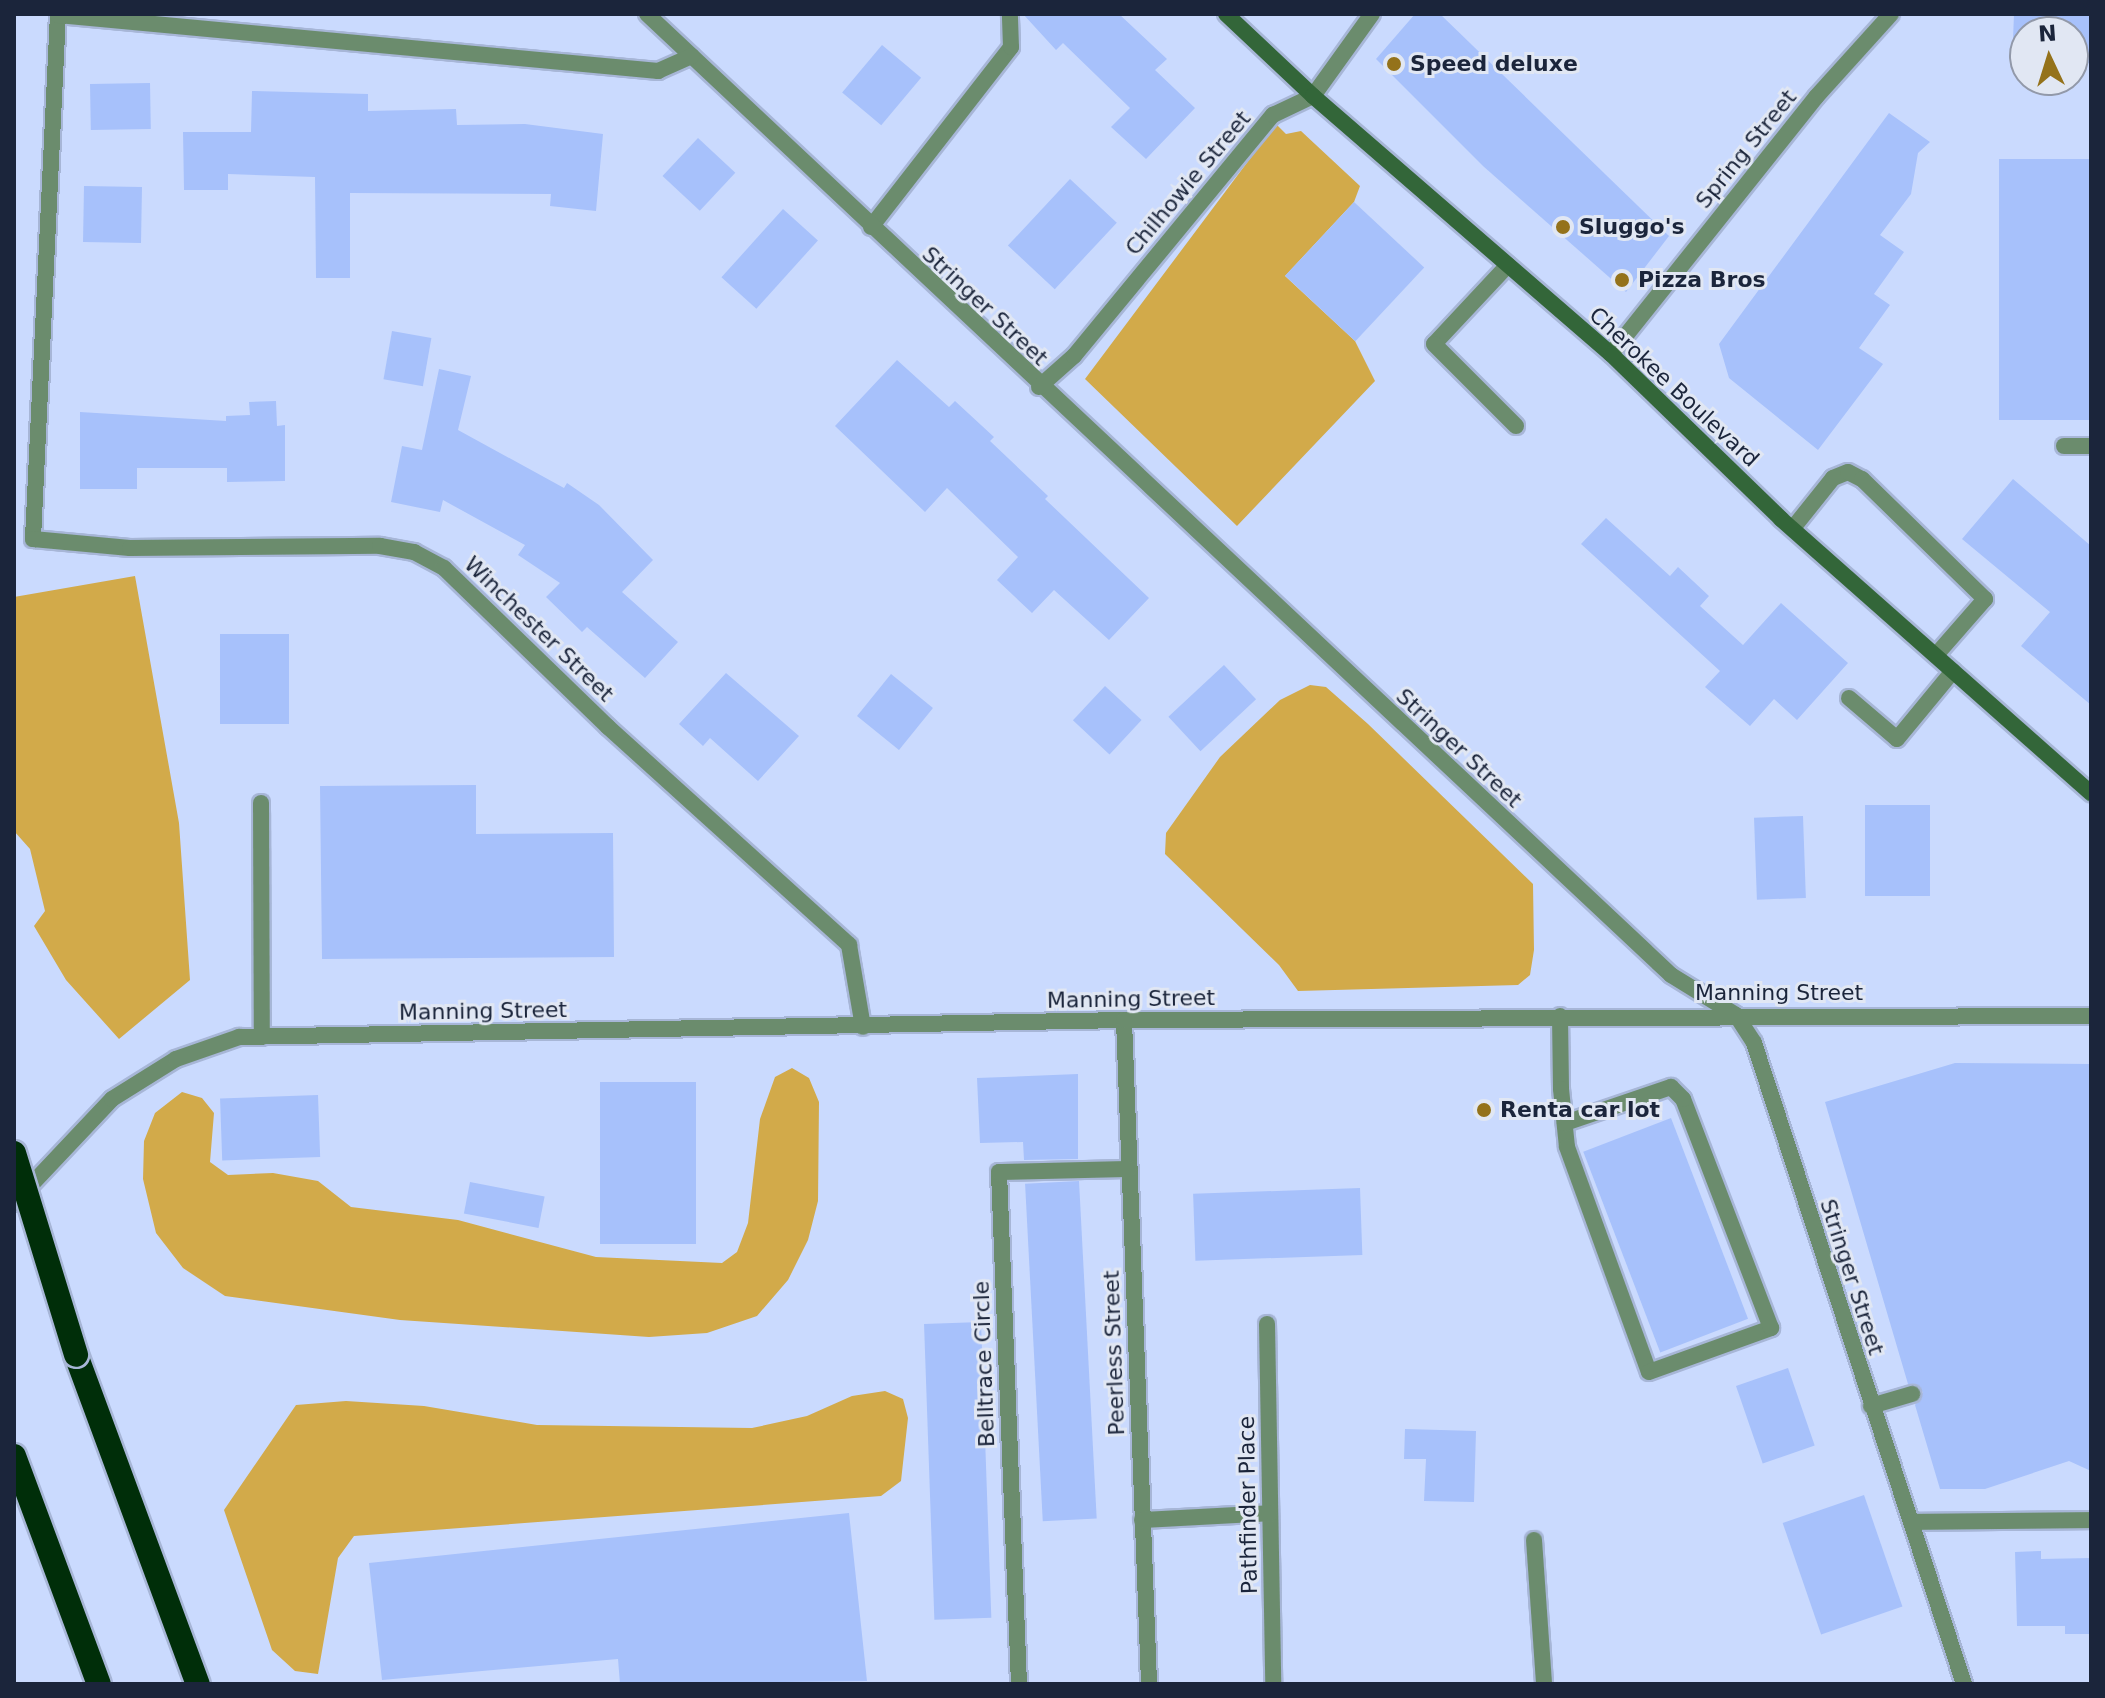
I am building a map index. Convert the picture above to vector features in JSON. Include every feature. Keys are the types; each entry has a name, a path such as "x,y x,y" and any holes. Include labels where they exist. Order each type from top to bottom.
{"highway":[{"path":"14,1153 76,1355 194,1673"},
{"path":"14,1456 99,1684"}],"main road":[{"name":"Cherokee Boulevard","path":"1226,14 1313,96 1611,354 1793,528 2091,793"}],"street":[{"path":"58,14 658,71 692,56"},
{"name":"Winchester Street","path":"58,14 33,539 130,548 380,546 414,552 444,568 608,727 849,945 863,1027"},
{"name":"Stringer Street","path":"647,14 1039,387 1671,975 1736,1015 1754,1043 1964,1684"},
{"path":"871,227 1011,47 1010,14"},
{"name":"Chilhowie Street","path":"1039,387 1074,356 1273,115 1313,96 1372,14"},
{"name":"Spring Street","path":"1611,354 1817,96 1891,14"},
{"path":"1508,265 1434,344 1516,426"},
{"path":"2064,446 2091,446"},
{"path":"1793,528 1833,478 1848,472 1862,479 1985,599 1936,655"},
{"path":"1849,698 1897,739 1953,671"},
{"path":"261,803 262,1037"},
{"name":"Manning Street","path":"14,1203 112,1099 176,1059 239,1037 1124,1020 1736,1015 2091,1016"},
{"path":"1560,1016 1565,1123 1567,1147 1649,1372 1771,1328 1683,1099 1671,1087 1565,1123"},
{"name":"Peerless Street","path":"1124,1020 1149,1684"},
{"name":"Belltrace Circle","path":"1019,1684 999,1172 1129,1169"},
{"name":"Pathfinder Place","path":"1267,1324 1273,1684"},
{"path":"1871,1406 1912,1394"},
{"path":"1142,1520 1270,1513"},
{"path":"1911,1522 2091,1520"},
{"path":"1534,1540 1544,1684"}],"shaded area":[{"path":"1276,124 1286,134 1301,131 1360,186 1354,202 1285,276 1355,341 1375,381 1237,526 1085,379"},
{"path":"135,576 179,823 190,980 119,1039 66,980 34,926 45,911 30,849 14,831 14,597"},
{"path":"1310,685 1326,687 1368,724 1533,884 1534,950 1530,975 1518,985 1298,991 1279,965 1165,854 1166,833 1220,757 1280,700"},
{"path":"792,1068 809,1078 819,1102 818,1201 808,1240 788,1280 757,1316 707,1333 649,1337 400,1320 225,1296 183,1268 156,1233 143,1179 144,1141 155,1113 182,1092 202,1098 214,1113 210,1162 228,1175 273,1173 318,1181 351,1207 458,1220 596,1257 722,1263 737,1252 748,1223 760,1119 775,1077"},
{"path":"885,1391 903,1399 908,1418 901,1481 881,1496 354,1536 338,1558 318,1674 295,1671 272,1650 224,1510 296,1405 346,1401 424,1406 537,1425 752,1428 807,1416 852,1396"}],"building":[{"path":"1023,14 1119,14 1167,59 1155,70 1195,108 1146,159 1111,127 1130,108 1063,43 1056,50"},
{"path":"1415,14 1440,14 1669,236 1626,292 1483,166 1376,59"},
{"path":"2091,14 2091,63 2089,16 2014,16"},
{"path":"882,45 921,78 881,125 842,92"},
{"path":"150,83 151,129 91,130 90,84"},
{"path":"252,91 368,94 368,111 456,109 457,125 525,124 603,134 596,211 550,206 551,194 350,193 350,278 316,278 315,177 228,174 228,190 184,190 183,132 251,132"},
{"path":"1889,113 1930,142 1918,153 1911,194 1880,235 1904,252 1874,294 1890,305 1859,348 1883,364 1818,450 1729,378 1719,344"},
{"path":"698,138 735,173 700,211 663,176"},
{"path":"1999,159 2091,159 2091,420 1999,420"},
{"path":"1070,179 1117,223 1055,289 1008,246"},
{"path":"84,186 142,187 141,243 83,242"},
{"path":"1354,202 1424,267 1355,341 1285,276"},
{"path":"783,209 818,240 756,309 721,277"},
{"path":"392,331 431,338 423,386 383,379"},
{"path":"897,360 949,407 955,401 994,437 990,441 1048,496 1045,499 1149,598 1109,640 1054,590 1032,613 997,580 1018,557 947,488 925,512 835,426"},
{"path":"439,369 471,376 458,430 564,488 567,483 599,505 653,560 622,592 678,642 645,678 587,627 582,632 546,597 560,583 518,555 525,545 443,500 440,512 391,502 402,446 422,450"},
{"path":"276,401 277,426 285,425 285,481 227,482 227,468 137,468 137,489 80,489 80,412 226,421 226,416 250,415 249,402"},
{"path":"2013,479 2091,546 2091,705 2021,646 2050,612 1962,539"},
{"path":"1606,518 1670,576 1678,567 1709,596 1700,606 1743,645 1781,603 1848,663 1797,720 1774,699 1750,726 1705,687 1720,671 1581,544"},
{"path":"220,634 289,634 289,724 220,724"},
{"path":"1224,665 1256,699 1200,751 1168,717"},
{"path":"726,673 799,736 758,781 710,738 703,746 679,724"},
{"path":"891,674 933,708 899,750 857,716"},
{"path":"1105,686 1142,720 1110,754 1073,720"},
{"path":"476,785 476,834 613,833 614,957 322,959 320,786"},
{"path":"1865,805 1930,805 1930,896 1865,896"},
{"path":"1803,816 1806,898 1757,900 1754,818"},
{"path":"1955,1063 2091,1064 2091,1471 2069,1461 1985,1489 1940,1489 1915,1405 1923,1392 1908,1384 1825,1102"},
{"path":"1078,1074 1078,1159 1024,1160 1023,1142 980,1143 977,1078"},
{"path":"600,1082 696,1082 696,1244 600,1244"},
{"path":"318,1095 320,1157 222,1160 220,1098"},
{"path":"1671,1118 1748,1319 1660,1352 1583,1152"},
{"path":"1079,1181 1097,1519 1043,1521 1025,1184"},
{"path":"470,1182 545,1197 538,1228 464,1213"},
{"path":"1360,1188 1362,1255 1195,1261 1193,1194"},
{"path":"981,1322 991,1618 934,1620 924,1324"},
{"path":"1788,1368 1815,1446 1763,1463 1736,1386"},
{"path":"1405,1429 1476,1431 1474,1502 1424,1501 1426,1459 1404,1459"},
{"path":"1864,1495 1902,1607 1821,1635 1783,1523"},
{"path":"849,1513 867,1681 620,1684 618,1659 382,1680 369,1563"},
{"path":"2041,1551 2041,1559 2091,1558 2091,1634 2065,1634 2065,1626 2017,1626 2015,1552"}],"place":[{"name":"Speed deluxe","path":"1394,64"},
{"name":"Sluggo's","path":"1563,227"},
{"name":"Pizza Bros","path":"1622,280"},
{"name":"Renta car lot","path":"1484,1110"}]}
